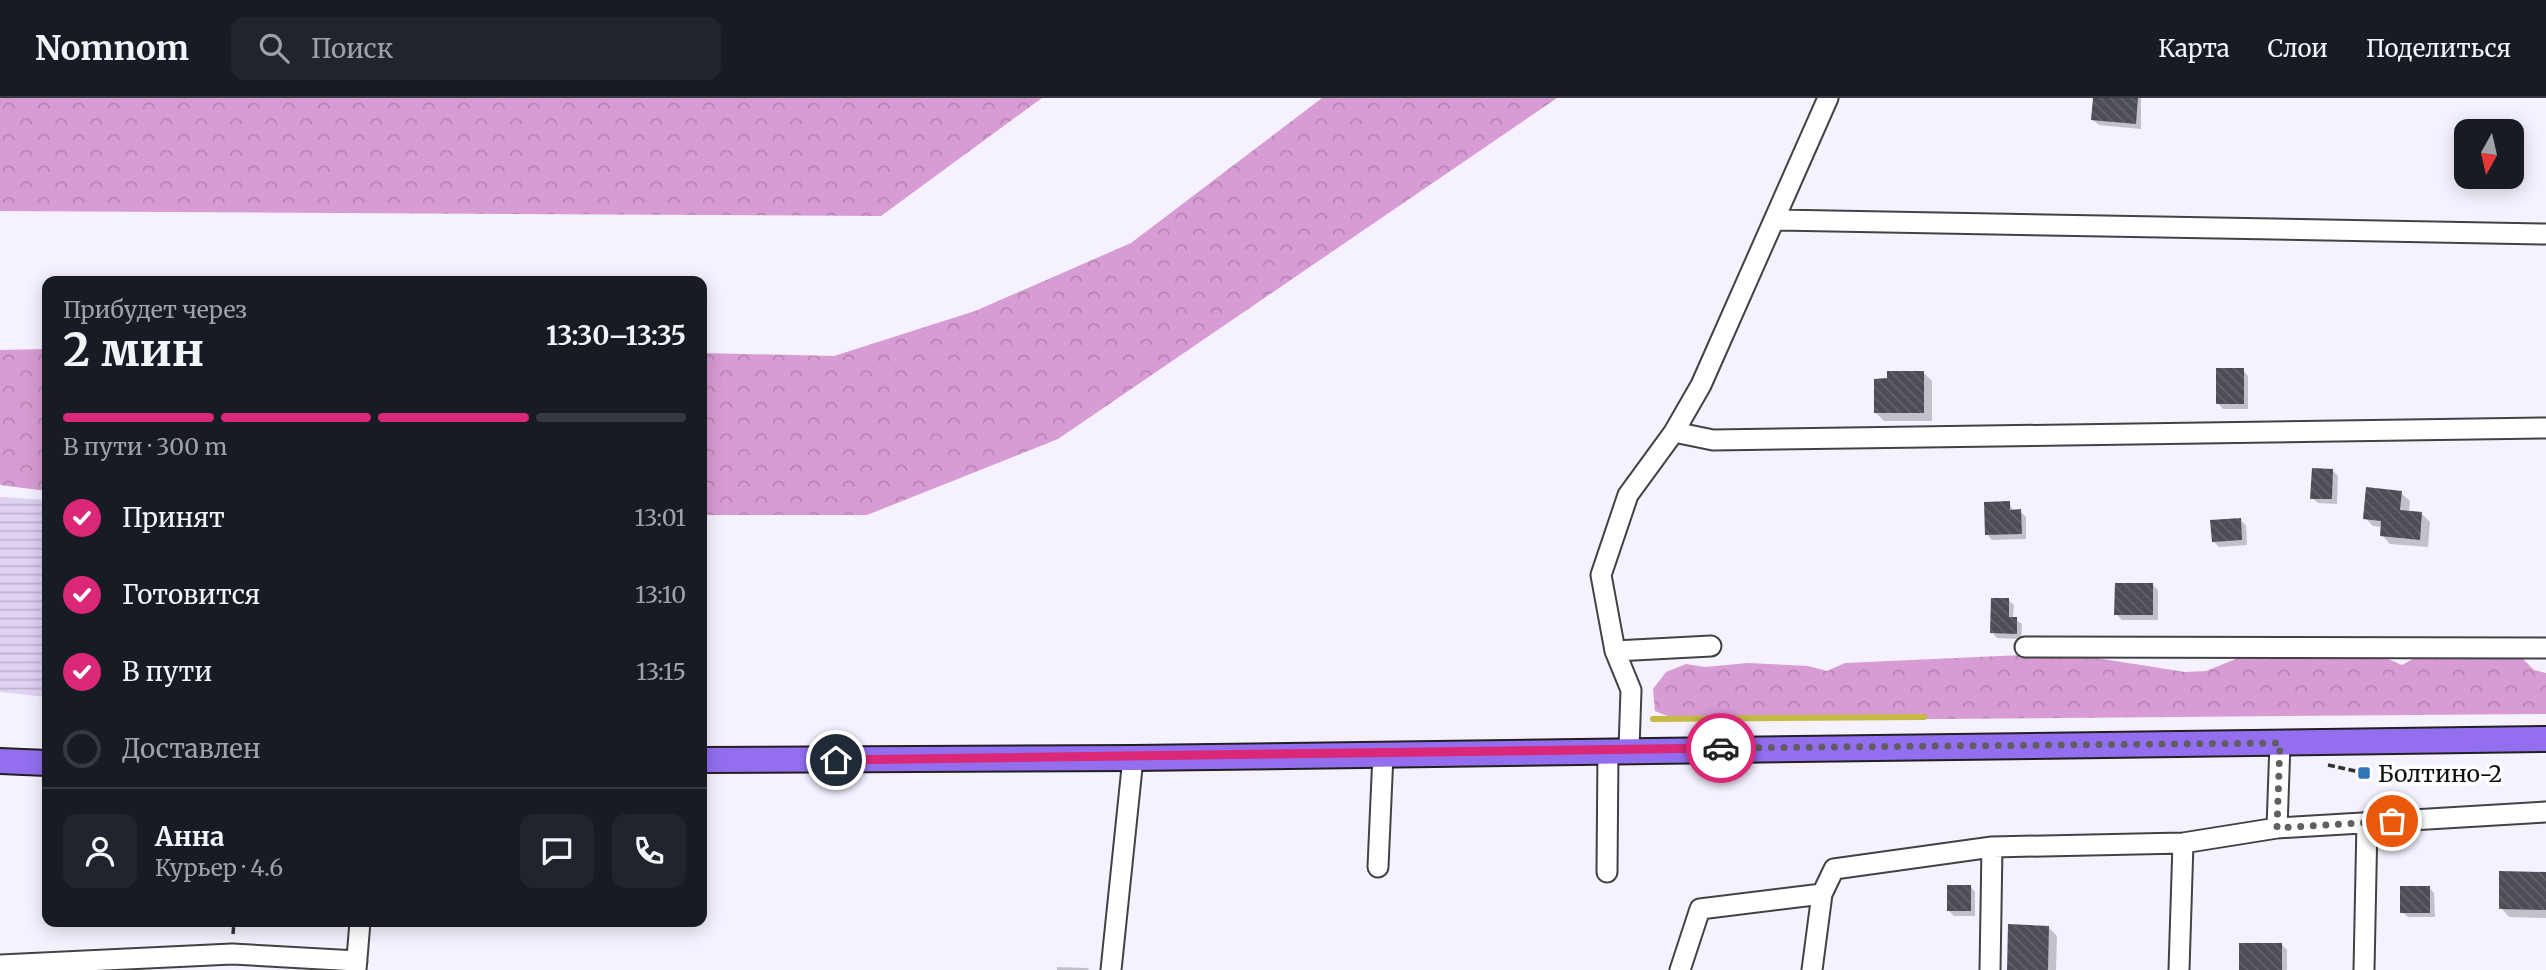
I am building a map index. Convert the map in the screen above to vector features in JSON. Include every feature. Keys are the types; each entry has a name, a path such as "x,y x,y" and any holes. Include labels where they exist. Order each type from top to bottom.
{"main road":[{"path":"707,760 1133,758 2546,739"},
{"path":"0,761 42,763"}],"street":[{"path":"1607,872 1619,750 1631,690 1615,652 1601,575 1628,495 1674,432 1701,385 1828,98"},
{"path":"1774,220 2546,234"},
{"path":"1674,432 1713,440 2546,428"},
{"path":"1615,652 1712,646"},
{"path":"2025,648 2546,648"},
{"path":"2277,828 2280,743"},
{"path":"1378,867 1383,754"},
{"path":"1111,970 1133,758"},
{"path":"1812,970 1822,894 1834,869 1992,847 2183,842 2277,828 2546,812"},
{"path":"2364,970 2367,822"},
{"path":"2179,970 2183,842"},
{"path":"1990,970 1992,847"},
{"path":"1680,970 1700,909 1822,894"},
{"path":"0,965 232,954 357,965 360,927"}],"shaded area":[{"path":"0,497 42,500 42,696 0,692"}],"green space":[{"path":"0,98 1042,98 881,216 0,211"},
{"path":"1322,98 1557,98 1058,439 867,515 707,515 707,353 834,356 975,311 1131,243"},
{"path":"42,349 42,490 0,485 0,350"},
{"path":"2437,646 2519,655 2534,670 2546,673 2546,714 1680,721 1655,711 1653,689 1666,672 1686,664 1705,667 1748,663 1808,666 1827,671 1845,663 2065,653 2185,672 2206,671 2243,656 2365,649 2402,665"}],"building":[{"path":"2093,98 2138,98 2136,124 2091,120"},
{"path":"2216,368 2244,368 2244,404 2216,404"},
{"path":"1887,371 1924,371 1924,413 1874,413 1874,379 1887,378"},
{"path":"2312,468 2333,469 2332,499 2310,499"},
{"path":"2366,487 2402,491 2400,510 2422,512 2420,540 2380,536 2381,521 2363,519"},
{"path":"2010,501 2010,510 2021,509 2022,534 1985,535 1984,502"},
{"path":"2241,518 2242,540 2212,542 2210,520"},
{"path":"2115,583 2153,583 2153,615 2114,615"},
{"path":"1991,598 2009,598 2009,617 2017,617 2017,634 1990,633"},
{"path":"2499,871 2546,872 2546,910 2499,909"},
{"path":"1947,885 1971,885 1971,911 1947,911"},
{"path":"2400,886 2430,886 2430,913 2400,913"},
{"path":"2008,924 2049,926 2048,970 2007,970"},
{"path":"2239,943 2282,943 2282,970 2239,970"}],"waterway":[{"path":"1653,719 1924,717"}],"way so far":[{"path":"1721,748 2280,743 2277,828 2392,821"}],"place":[{"name":"Болтино-2","path":"2364,773"}],"route":[{"path":"836,760 1721,748"}]}
